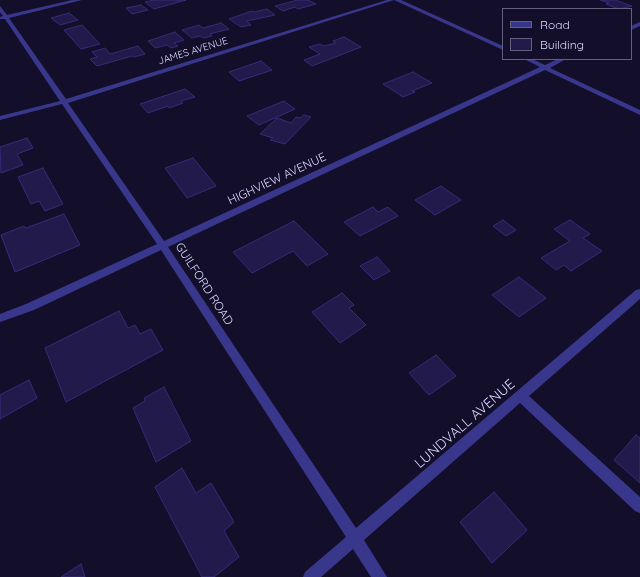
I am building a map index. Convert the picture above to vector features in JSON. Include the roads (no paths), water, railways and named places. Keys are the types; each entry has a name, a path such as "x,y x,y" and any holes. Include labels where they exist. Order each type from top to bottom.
{"street":[{"path":"3,18 79,0"},
{"name":"JAMES AVENUE","path":"0,118 63,102 392,0"},
{"path":"397,0 502,48"},
{"name":"GUILFORD ROAD","path":"0,8 3,18 163,246 380,577"},
{"path":"529,60 640,113"},
{"name":"HIGHVIEW AVENUE","path":"0,318 30,307 163,246 561,60"},
{"name":"LUNDVALL AVENUE","path":"310,577 640,293"},
{"path":"521,396 640,506"}]}
